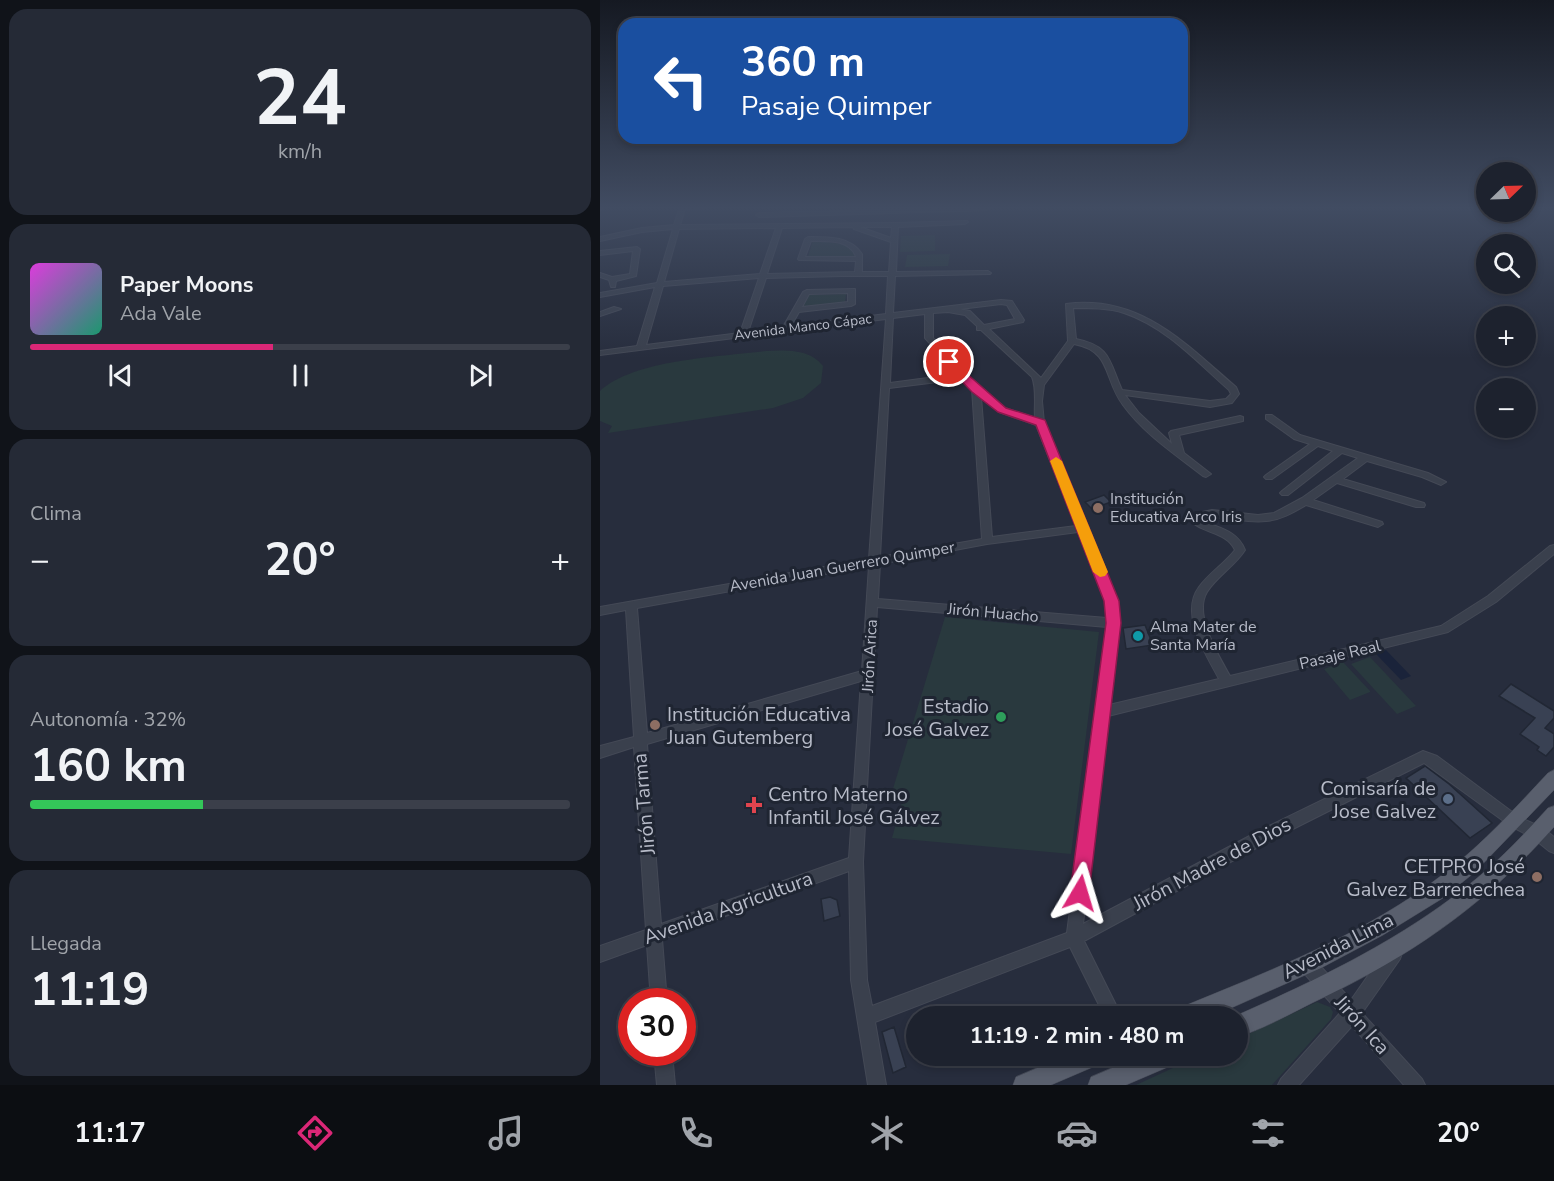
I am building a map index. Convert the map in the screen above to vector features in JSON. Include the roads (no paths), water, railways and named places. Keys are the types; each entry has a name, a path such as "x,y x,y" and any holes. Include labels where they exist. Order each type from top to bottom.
{"main road":[{"name":"Avenida Lima","path":"1211,1006 1308,965 1368,934 1438,890 1514,821 1554,777"},
{"name":"Avenida Lima","path":"1248,1022 1328,987 1396,950 1457,909 1538,833 1554,814"},
{"path":"1024,1085 1069,1066"},
{"path":"1099,1085 1144,1066"}],"street":[{"path":"600,275 612,279 633,276 636,257"},
{"path":"641,348 667,257"},
{"path":"743,335 768,257"},
{"path":"802,257 801,259 860,259 858,274"},
{"name":"Jirón Arica","path":"877,1085 865,1017 856,940 856,862 894,257"},
{"path":"600,295 658,285 761,274 892,276 988,273"},
{"path":"612,279 612,292"},
{"path":"785,330 796,310 807,292 852,291 851,304 796,310"},
{"name":"Avenida Manco Cápac","path":"600,353 929,312 960,305 1006,302 1020,320 980,328"},
{"path":"1108,1006 1074,938 1113,623 1111,601 1041,423 1038,401 1040,385 1072,340 1069,306 1107,307 1143,318 1158,326 1233,389 1235,394 1229,402 1209,404 1119,392"},
{"path":"600,315 617,309"},
{"path":"944,310 963,311 1036,376 1040,385"},
{"path":"929,312 929,338 976,389 1002,410 1041,423"},
{"path":"1072,340 1088,344 1102,353 1119,392 1159,436 1206,474"},
{"path":"884,386 964,376"},
{"path":"976,389 987,541"},
{"path":"978,414 1002,410"},
{"path":"1269,417 1292,435 1441,482"},
{"path":"1180,454 1174,433 1240,419"},
{"path":"1269,477 1317,443"},
{"path":"1285,493 1340,450"},
{"path":"1227,681 1201,629 1198,597 1204,588 1231,564 1240,550 1239,544 1232,538 1196,522 1193,517 1228,513 1273,517 1304,501 1366,458"},
{"path":"1334,479 1420,505"},
{"path":"1304,501 1378,524"},
{"name":"Avenida Juan Guerrero Quimper","path":"600,611 876,560 987,541 1084,528"},
{"name":"Pasaje Real","path":"1102,712 1444,629 1492,599 1554,548"},
{"name":"Jirón Huacho","path":"873,603 1113,623"},
{"name":"Jirón Tarma","path":"630,606 658,988"},
{"path":"600,752 869,674"},
{"name":"Jirón Madre de Dios","path":"865,1017 1074,938 1266,835 1423,756 1432,760 1514,821"},
{"path":"1514,821 1538,833 1554,846"},
{"name":"Avenida Agricultura","path":"600,954 856,862"},
{"path":"1287,1085 1351,1014 1396,950"},
{"name":"Jirón Ica","path":"1308,965 1416,1085"},
{"path":"664,1066 666,1085"}],"water":[{"path":"1386,650 1411,676 1401,680 1376,654"}],"place":[{"name":"Institución Educativa Arco Iris","path":"1098,508"},
{"name":"Alma Mater de Santa María","path":"1138,636"},
{"name":"Estadio José Galvez","path":"1001,717"},
{"name":"Institución Educativa Juan Gutemberg","path":"655,725"},
{"name":"Comisaría de Jose Galvez","path":"1448,799"},
{"name":"Centro Materno Infantil José Gálvez","path":"754,805"},
{"name":"CETPRO José Galvez Barrenechea","path":"1537,877"}]}
